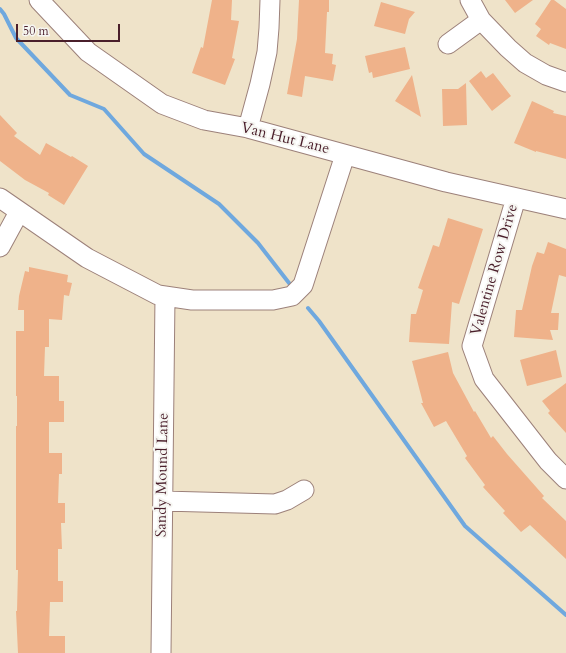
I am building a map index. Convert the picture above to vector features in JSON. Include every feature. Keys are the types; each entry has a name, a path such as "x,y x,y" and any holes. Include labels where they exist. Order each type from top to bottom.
{"street":[{"name":"Van Hut Lane","path":"39,0 88,52 162,104 204,120 248,128 446,182 566,209"},
{"path":"248,128 267,52 270,0"},
{"path":"470,0 481,20 525,63 546,75 566,82"},
{"path":"448,44 481,20"},
{"path":"0,198 87,258 158,295 192,300 273,300 292,296 303,286 345,155"},
{"name":"Valentine Row Drive","path":"516,198 472,346 484,379 548,461 566,479"},
{"path":"0,248 19,212"},
{"name":"Sandy Mound Lane","path":"161,653 164,501 165,296"},
{"path":"164,501 275,504 287,500 304,490"}],"building":[{"path":"212,0 232,0 231,20 239,21 232,58 235,59 225,85 192,73 201,47 203,48"},
{"path":"299,0 329,0 325,53 333,54 332,64 336,65 333,81 305,76 302,97 287,94 297,39"},
{"path":"505,0 533,0 515,13"},
{"path":"551,0 554,0 566,9 566,49 550,43 549,45 536,36 541,29 535,24"},
{"path":"381,2 415,12 409,19 405,34 374,26"},
{"path":"405,47 410,69 373,78 372,72 369,73 365,56"},
{"path":"481,71 486,78 493,73 511,96 492,111 469,81"},
{"path":"412,75 421,117 395,101"},
{"path":"466,83 467,125 443,126 442,89 458,89"},
{"path":"532,101 554,111 553,113 566,116 566,159 536,152 514,143"},
{"path":"0,115 17,133 14,136 40,155 46,143 88,166 64,205 48,195 49,193 25,180 0,161"},
{"path":"448,218 483,229 459,304 452,302 449,344 409,342 411,314 416,314 423,290 418,288 433,245 439,247"},
{"path":"548,242 566,249 566,277 559,275 551,313 559,313 558,330 550,330 553,340 514,337 516,310 522,310 532,266 537,252 544,254"},
{"path":"29,267 68,275 67,282 72,283 69,296 64,295 62,320 49,319 49,347 45,347 44,376 59,376 59,401 64,401 64,422 49,422 49,453 62,453 62,474 59,474 58,503 65,503 65,523 61,523 62,549 58,549 58,581 63,581 63,602 50,602 49,636 65,636 65,653 18,653 16,611 18,570 16,570 16,331 24,331 24,310 18,310 19,296 25,271 29,272"},
{"path":"556,350 562,377 527,386 520,360"},
{"path":"448,352 453,373 474,412 475,411 491,438 493,436 544,496 542,498 566,521 566,559 530,525 521,532 503,513 505,511 483,487 485,485 465,458 467,456 446,421 434,427 421,403 423,403 412,361"},
{"path":"566,383 566,433 548,413 550,411 542,401"}],"waterway":[{"path":"0,9 16,38 70,95 104,109 144,154 219,204 258,243 289,283"},
{"path":"308,308 319,321 465,526 566,615"}]}
